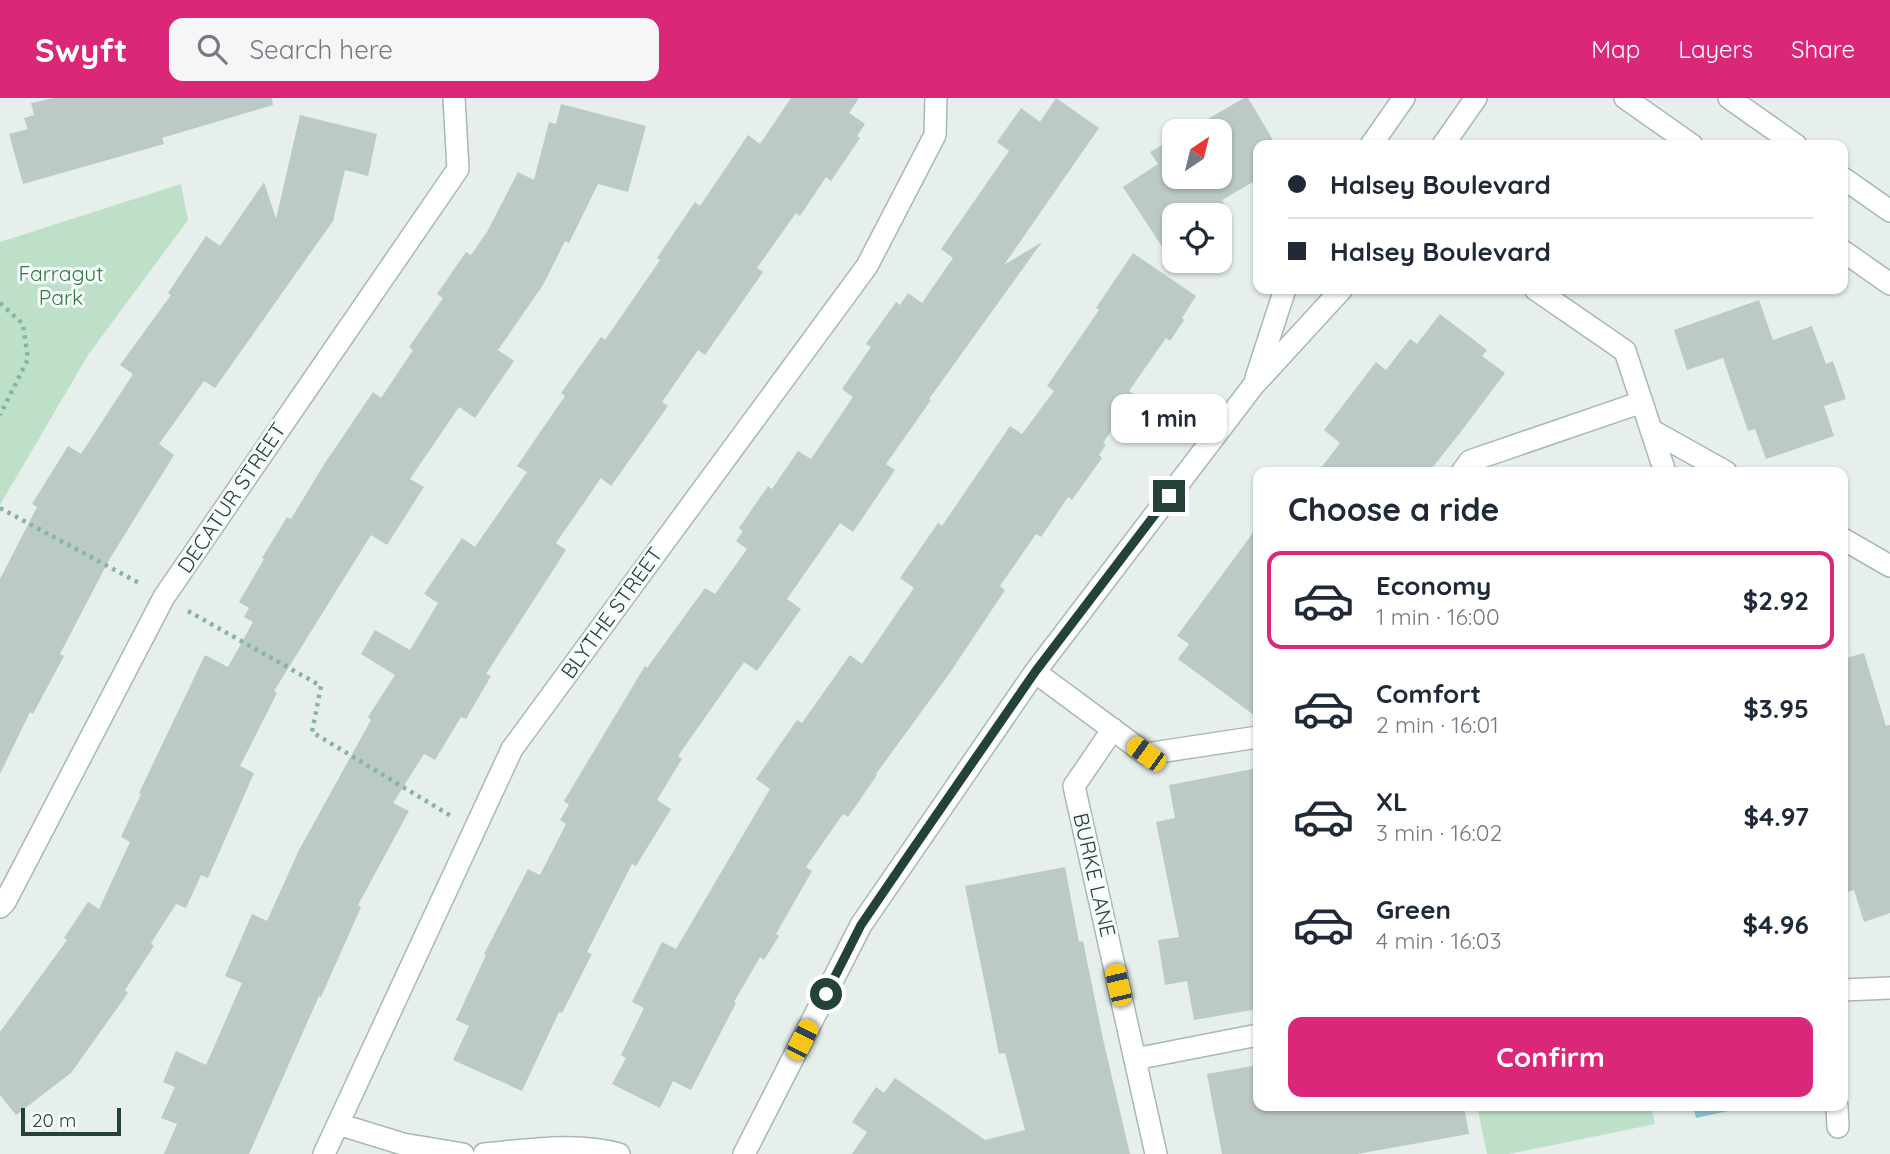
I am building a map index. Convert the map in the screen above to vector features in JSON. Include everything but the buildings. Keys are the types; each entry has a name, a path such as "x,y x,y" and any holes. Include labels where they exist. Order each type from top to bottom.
{"street":[{"name":"DECATUR STREET","path":"0,907 164,597 458,169 454,98"},
{"name":"BLYTHE STREET","path":"324,1154 512,749 866,266 935,135 936,98"},
{"path":"1375,140 1404,98"},
{"path":"1447,140 1476,98"},
{"path":"1625,98 1685,140"},
{"path":"1728,98 1789,140"},
{"path":"1848,182 1890,211"},
{"path":"1848,255 1890,284"},
{"path":"1253,386 1283,294"},
{"path":"744,1154 861,925 1035,672 1253,386 1337,294"},
{"path":"1542,294 1625,351 1663,467"},
{"path":"1466,467 1470,461 1642,402"},
{"path":"1651,430 1717,467"},
{"path":"1848,542 1890,566"},
{"path":"1035,672 1146,754 1253,738"},
{"name":"BURKE LANE","path":"1113,729 1074,786 1156,1154"},
{"path":"1848,990 1890,988"},
{"path":"1135,1059 1253,1036"},
{"path":"338,1124 403,1144 463,1154"},
{"path":"484,1154 537,1149 603,1150 619,1154"}],"path":[{"path":"0,303 23,324 28,359 0,415"},
{"path":"0,508 321,686 312,732 474,831"}],"green space":[{"name":"Farragut Park","path":"181,184 188,220 88,355 0,505 0,242"},
{"path":"1478,1111 1652,1111 1655,1124 1509,1154 1487,1154"}],"water":[{"path":"1694,1111 1728,1111 1696,1118"}],"route":[{"path":"826,994 861,925 908,856 1035,672 1169,496"}]}
